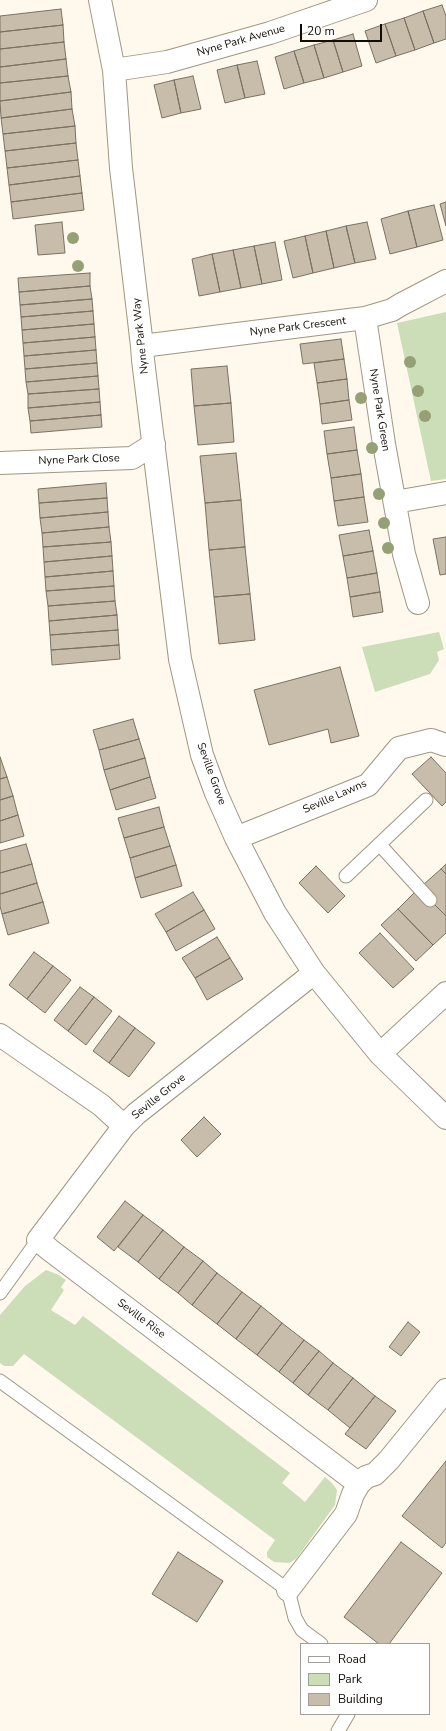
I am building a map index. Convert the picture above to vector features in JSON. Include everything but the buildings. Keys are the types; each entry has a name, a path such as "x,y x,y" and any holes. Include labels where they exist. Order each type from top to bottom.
{"street":[{"name":"Nyne Park Way","path":"100,0 114,70 121,168 182,673"},
{"name":"Nyne Park Avenue","path":"114,70 167,62 255,37 366,0"},
{"name":"Nyne Park Crescent","path":"142,346 365,318 392,310 400,304 446,281"},
{"name":"Nyne Park Green","path":"365,318 404,554 418,603"},
{"name":"Nyne Park Close","path":"0,463 132,458 154,444"},
{"path":"395,502 446,493"},
{"name":"Seville Grove","path":"182,673 202,755 216,793 236,838 275,913 314,973 380,1054 446,1118"},
{"name":"Seville Lawns","path":"236,838 368,785 399,748 431,740 446,745"},
{"name":"Seville Grove","path":"0,1034 101,1105 124,1126 136,1114 314,973"},
{"path":"380,1054 446,993"},
{"path":"38,1240 124,1126"},
{"name":"Seville Rise","path":"38,1240 359,1484"},
{"path":"288,1590 346,1514 353,1494 359,1484 366,1478 375,1474 389,1460 446,1390"}],"lane":[{"path":"346,876 426,800"},
{"path":"380,845 430,900"},
{"path":"0,1293 38,1240"},
{"path":"0,1381 288,1590 295,1618 302,1630 320,1643"},
{"path":"338,1731 347,1715"}],"green space":[{"path":"446,312 446,479 431,481 397,323"},
{"path":"439,632 444,649 437,652 439,660 430,674 375,692 362,647"},
{"path":"46,1270 59,1275 66,1280 61,1287 64,1290 51,1310 75,1325 83,1316 290,1473 282,1483 305,1502 325,1477 332,1483 337,1490 335,1505 296,1559 289,1563 274,1562 267,1557 267,1552 275,1540 24,1354 13,1366 4,1366 0,1363 0,1315 25,1286"}]}
